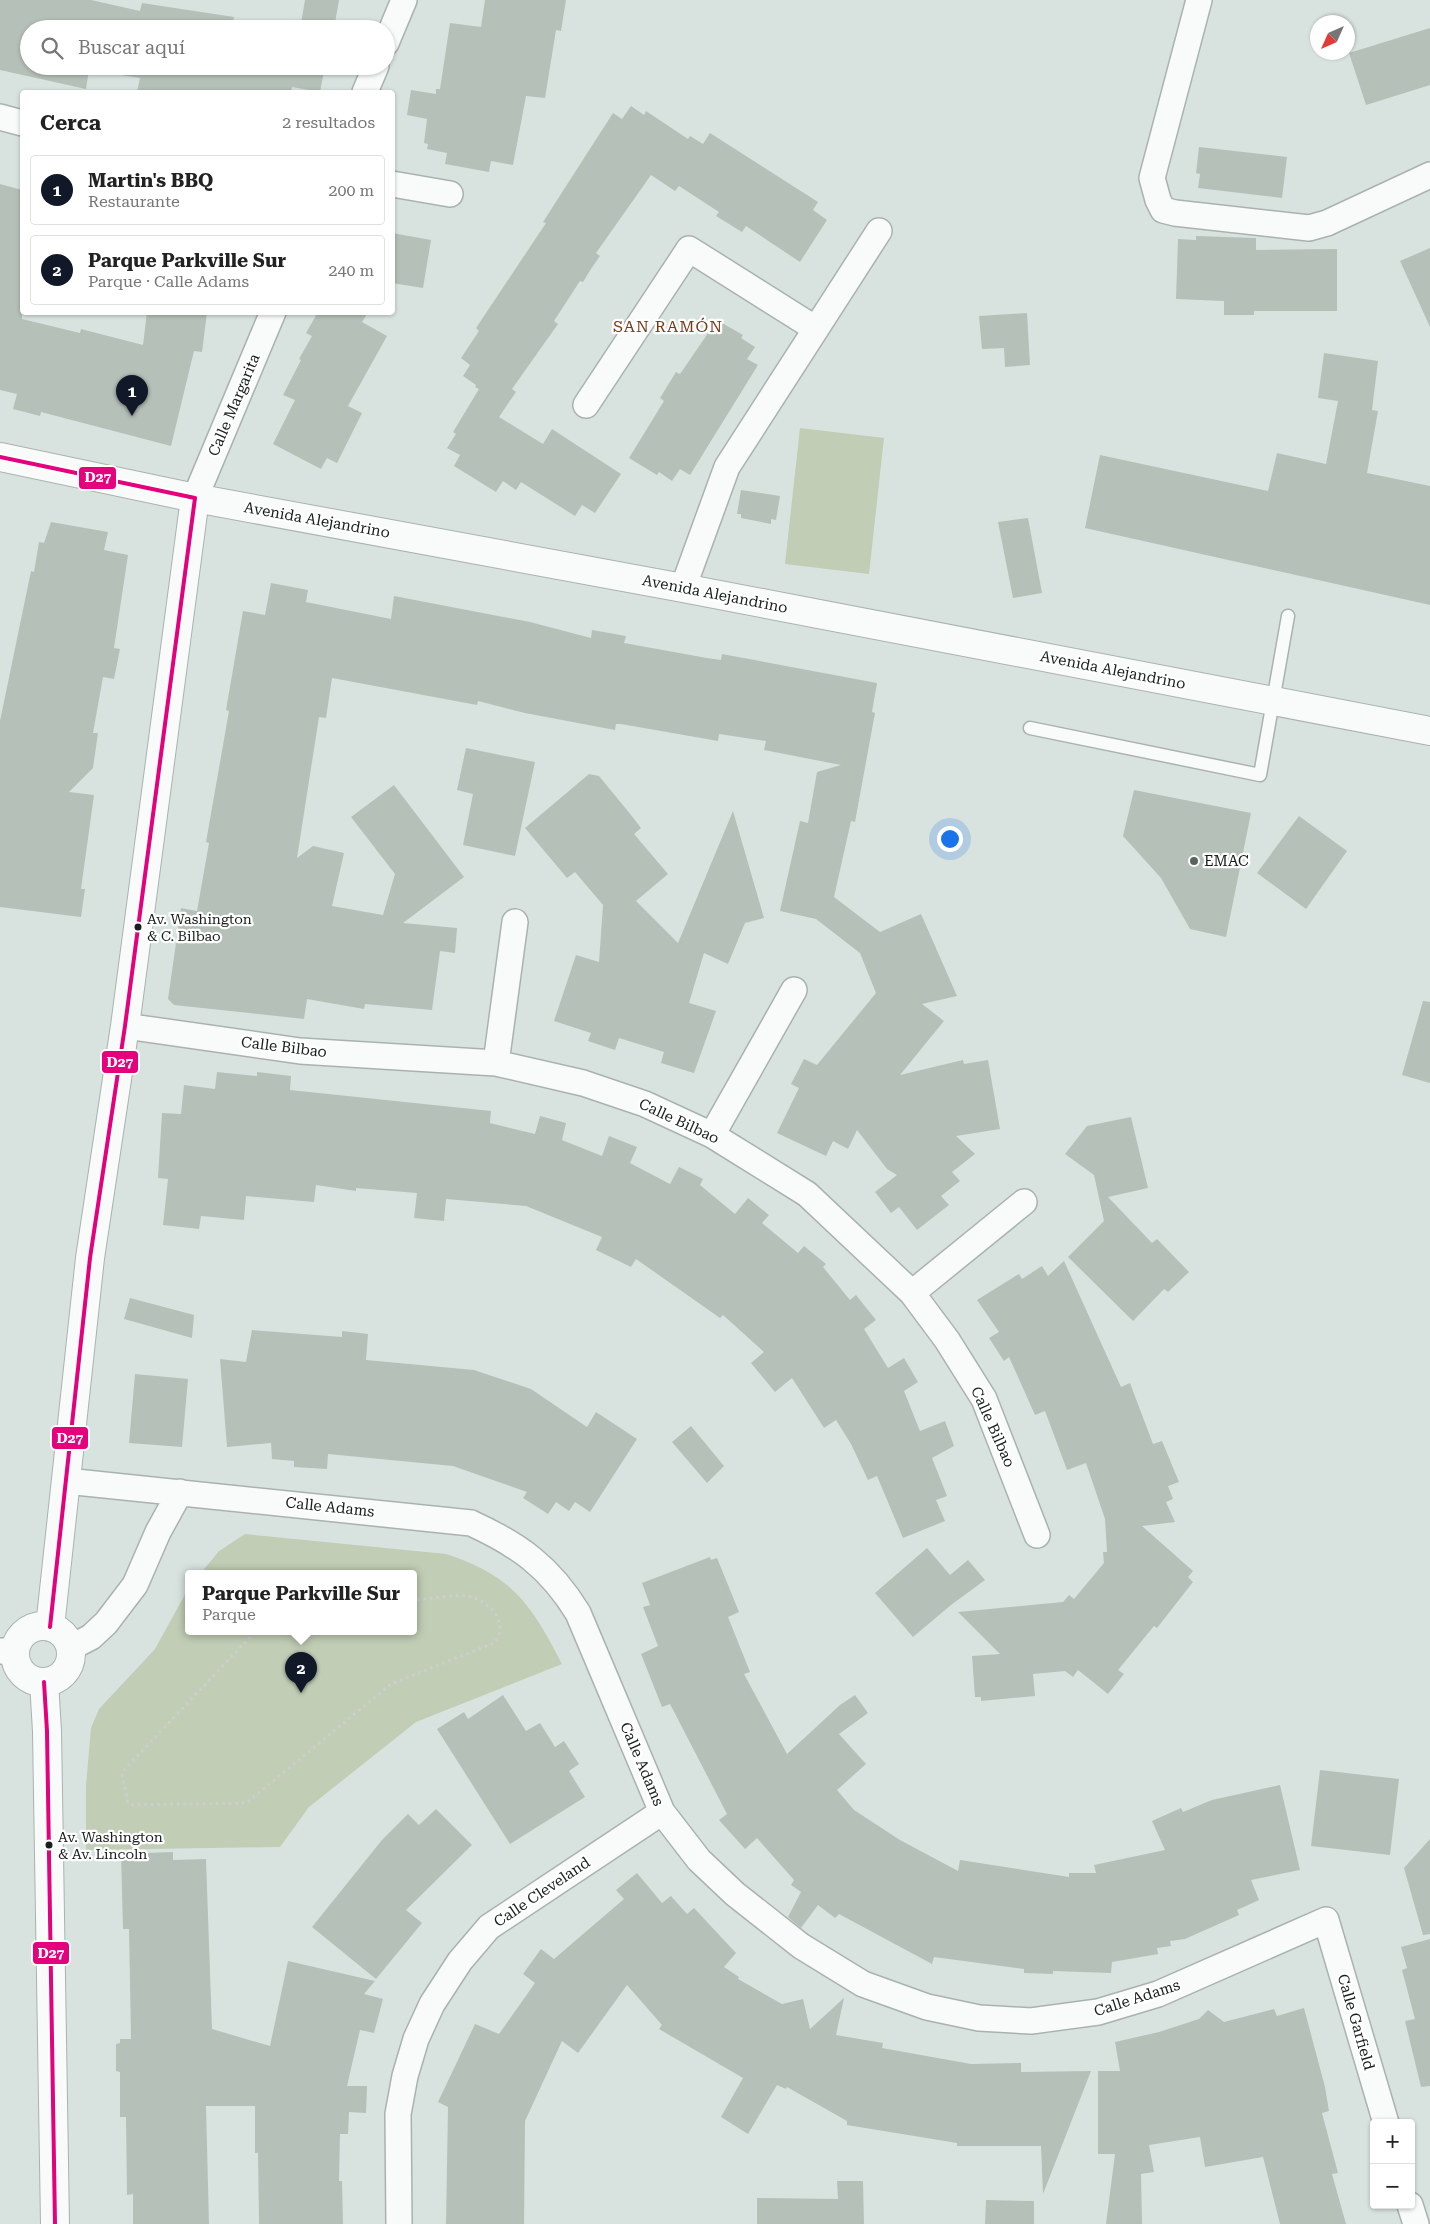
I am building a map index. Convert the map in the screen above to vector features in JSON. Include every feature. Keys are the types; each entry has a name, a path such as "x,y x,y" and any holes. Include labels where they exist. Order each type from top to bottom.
{"street":[{"path":"395,22 404,0"},
{"path":"1199,0 1152,178 1163,210 1175,213 1309,228 1327,223 1430,175"},
{"path":"366,90 372,75"},
{"path":"0,117 20,122"},
{"path":"395,185 450,194"},
{"path":"684,588 727,467 880,230"},
{"path":"586,405 688,249 816,329"},
{"name":"Calle Margarita","path":"195,498 272,315"},
{"name":"Avenida Alejandrino","path":"0,458 195,498 684,588 1430,731"},
{"path":"50,1627 90,1258 125,1026 195,498"},
{"path":"496,1063 515,922"},
{"path":"712,1135 794,990"},
{"name":"Calle Bilbao","path":"125,1026 300,1050 496,1063 583,1083 645,1104 712,1135 807,1194 912,1293 947,1340 984,1400 1037,1535"},
{"path":"912,1293 1024,1202"},
{"name":"Calle Adams","path":"66,1480 471,1523 502,1537 534,1558 562,1587 578,1613 662,1812 700,1860 735,1894 801,1946 863,1984 927,2007 979,2018 1031,2021 1098,2012 1158,1994 1326,1920"},
{"path":"70,1648 91,1637 106,1623 135,1585 158,1532 180,1492"},
{"path":"50,1627 66,1639 70,1648 71,1658 65,1671 54,1680 44,1682 26,1677 7,1651 31,1628 50,1627"},
{"path":"44,1682 48,1731 55,2224"},
{"name":"Calle Cleveland","path":"399,2224 398,2114 405,2076 416,2039 432,2004 460,1961 489,1927 662,1812"},
{"name":"Calle Garfield","path":"1326,1920 1385,2119"},
{"path":"1411,2209 1416,2224"}],"lane":[{"path":"1030,728 1260,775 1275,701 1288,616"}],"path":[{"path":"252,1635 124,1770 122,1774 128,1802 133,1804 246,1803 391,1684 494,1642 501,1631 502,1622 499,1617 471,1597 417,1600"}],"green space":[{"path":"800,428 884,438 869,574 785,564"},
{"path":"245,1534 446,1554 488,1572 517,1595 540,1625 562,1664 416,1722 309,1807 280,1847 86,1850 86,1786 91,1728 99,1709 155,1649 185,1594 185,1635 417,1635 417,1570 203,1570 219,1551"}],"building":[{"path":"0,0 91,0 140,11 142,3 234,17 234,20 20,20 20,74 0,70"},
{"path":"305,0 339,0 336,20 302,20"},
{"path":"485,0 566,0 561,31 556,30 545,98 526,96 513,165 491,161 489,172 445,164 447,153 427,149 428,144 424,143 427,119 407,115 411,90 436,94 436,89 440,89 450,23 481,27"},
{"path":"1430,28 1430,85 1366,105 1351,60 1355,60 1355,51"},
{"path":"23,75 88,75 86,89"},
{"path":"121,75 323,75 320,90 292,87 291,90 137,90 140,78"},
{"path":"631,106 644,115 646,111 688,139 690,136 703,144 710,133 818,202 813,210 827,220 800,262 746,226 742,232 716,216 719,212 679,186 675,191 651,175 596,253 600,256 583,282 580,281 554,321 558,324 512,389 516,392 499,417 543,444 552,429 621,474 595,513 582,505 575,516 521,482 516,490 503,481 496,492 454,466 460,455 447,448 456,434 453,432 479,389 463,376 470,365 461,358 479,331 476,328 546,223 543,222 613,113 622,119"},
{"path":"1199,147 1287,157 1282,198 1198,188 1200,174 1196,173"},
{"path":"0,184 20,189 20,315 22,315 22,319 80,333 81,329 143,345 147,315 207,315 202,352 194,351 171,446 41,412 40,416 13,409 17,394 0,390"},
{"path":"395,234 431,240 423,288 395,283"},
{"path":"1196,236 1256,238 1256,250 1337,249 1337,311 1254,311 1254,315 1224,315 1224,301 1176,299 1178,239 1196,240"},
{"path":"1430,248 1430,327 1400,261"},
{"path":"1027,313 1030,365 1005,367 1004,348 982,349 979,316"},
{"path":"316,315 366,315 362,322 387,336 348,406 362,413 337,463 327,458 321,469 273,444 295,400 283,395 301,360 299,359 312,336 306,333"},
{"path":"715,323 720,326 722,323 743,335 741,338 755,347 747,359 758,365 690,475 680,469 672,481 659,472 657,475 629,458 664,401 660,398 676,372 680,374"},
{"path":"1324,353 1378,361 1372,410 1378,411 1367,473 1430,486 1430,605 1085,528 1100,455 1268,491 1277,453 1326,464 1338,401 1318,398"},
{"path":"741,490 780,496 776,520 771,519 771,524 741,518 741,514 737,514"},
{"path":"1028,518 1042,593 1013,598 998,522"},
{"path":"51,522 108,532 104,550 128,555 114,648 120,649 114,679 103,677 93,733 98,733 93,768 69,792 94,795 81,889 85,889 81,917 0,907 0,721 31,571 34,572 39,542 44,543"},
{"path":"271,583 308,590 306,602 391,619 394,596 530,622 591,638 592,630 626,636 624,643 721,660 722,654 877,683 872,712 875,713 855,822 851,821 834,897 880,932 921,914 957,996 922,1004 944,1021 900,1075 963,1060 964,1064 988,1060 1000,1129 956,1136 975,1154 952,1172 960,1181 941,1196 949,1205 917,1230 899,1207 891,1213 875,1192 897,1175 887,1169 857,1130 848,1149 833,1141 826,1156 777,1133 799,1088 791,1084 804,1059 817,1065 876,993 860,953 816,919 780,911 800,821 808,823 817,772 841,765 764,750 766,741 719,734 718,741 621,724 616,724 615,730 525,713 478,701 477,705 332,678 326,718 319,717 297,858 313,846 344,853 332,906 383,915 395,874 351,817 394,785 464,877 403,923 457,928 455,953 440,951 432,1010 365,1004 364,1009 307,999 304,1019 174,1005 168,999 181,908 197,911 209,843 206,842 229,711 226,710 243,611 265,615"},
{"path":"466,748 535,762 515,856 463,845 473,794 457,790"},
{"path":"589,774 599,776 631,815 641,828 634,834 668,874 636,901 678,943 733,811 764,918 745,923 728,964 704,953 689,1003 716,1011 694,1073 661,1063 664,1052 619,1038 615,1050 588,1041 591,1033 554,1021 576,955 599,962 603,905 575,872 567,878 525,828"},
{"name":"EMAC","path":"1134,790 1251,813 1226,937 1190,929 1161,878 1123,836"},
{"path":"1299,816 1347,851 1306,909 1257,873"},
{"path":"1423,1001 1430,1002 1430,1083 1402,1075"},
{"path":"217,1072 257,1076 257,1072 291,1076 290,1090 491,1111 490,1123 535,1134 540,1116 566,1123 562,1140 602,1156 609,1136 637,1147 630,1163 670,1184 679,1167 703,1179 700,1185 735,1214 748,1198 769,1215 762,1223 798,1253 804,1246 826,1264 823,1267 850,1300 856,1295 876,1320 864,1329 888,1368 904,1358 918,1382 904,1391 920,1431 945,1421 954,1446 932,1458 947,1496 936,1500 945,1521 903,1538 877,1476 868,1480 851,1444 836,1420 824,1428 792,1378 775,1392 751,1363 764,1352 723,1315 720,1318 636,1259 631,1267 596,1250 602,1237 526,1206 446,1199 444,1221 414,1218 417,1193 356,1188 356,1191 316,1185 314,1202 246,1196 244,1220 201,1216 199,1229 163,1225 168,1179 158,1178 162,1113 181,1114 184,1085 215,1089"},
{"path":"1131,1117 1148,1188 1108,1197 1152,1243 1157,1239 1189,1272 1168,1292 1164,1289 1133,1321 1068,1257 1104,1221 1094,1175 1065,1154 1087,1126"},
{"path":"1064,1261 1121,1387 1130,1383 1153,1444 1162,1441 1179,1482 1168,1486 1173,1499 1166,1502 1175,1522 1142,1526 1193,1571 1188,1577 1193,1582 1157,1628 1154,1626 1118,1670 1124,1674 1108,1694 1078,1670 1073,1677 1065,1671 1033,1674 1035,1696 981,1701 981,1697 975,1697 972,1656 1000,1654 958,1612 1063,1602 1069,1595 1074,1599 1104,1563 1103,1552 1107,1552 1105,1519 1086,1463 1067,1470 1045,1411 1035,1415 1009,1357 1004,1361 989,1338 999,1332 977,1300 1019,1274 1022,1279 1042,1266 1048,1276"},
{"path":"130,1298 194,1315 192,1338 124,1319"},
{"path":"252,1330 342,1337 342,1331 368,1334 366,1360 474,1370 531,1389 587,1427 596,1412 637,1439 590,1512 575,1502 569,1511 556,1502 548,1514 523,1498 527,1492 453,1466 328,1454 327,1469 294,1467 294,1461 272,1459 271,1443 227,1447 220,1359 246,1362"},
{"path":"135,1374 188,1379 182,1447 129,1443"},
{"path":"691,1426 724,1466 707,1483 672,1442"},
{"path":"927,1548 950,1575 968,1560 985,1580 951,1605 913,1637 875,1593"},
{"path":"710,1557 711,1560 717,1558 739,1612 728,1617 750,1672 744,1674 787,1754 840,1705 855,1695 868,1713 839,1734 866,1764 837,1790 854,1810 900,1840 958,1871 960,1860 1069,1877 1069,1873 1096,1873 1094,1865 1165,1850 1152,1821 1181,1808 1183,1812 1212,1800 1280,1785 1300,1870 1251,1880 1259,1900 1237,1910 1239,1915 1185,1939 1170,1941 1171,1946 1157,1948 1158,1954 1112,1962 1111,1973 1053,1971 1053,1974 1024,1973 1024,1969 934,1957 932,1964 839,1914 835,1918 818,1905 801,1928 788,1917 801,1892 791,1885 794,1880 757,1838 745,1849 719,1820 727,1814 670,1704 662,1707 641,1654 658,1646 643,1607 650,1605 642,1583"},
{"path":"503,1695 526,1731 540,1723 555,1747 564,1741 579,1764 569,1771 585,1797 510,1844 437,1729 464,1712 468,1719"},
{"path":"1320,1770 1399,1779 1390,1855 1311,1846"},
{"path":"436,1809 472,1845 406,1910 422,1923 376,1979 312,1927 382,1840 408,1814 419,1825"},
{"path":"1430,1839 1430,1934 1423,1935 1404,1868"},
{"path":"173,1852 173,1860 206,1859 212,2029 270,2046 288,1961 375,1981 364,1994 383,1999 374,2033 360,2030 347,2086 367,2086 366,2113 349,2112 348,2134 340,2134 339,2181 342,2181 343,2224 259,2224 258,2153 255,2153 255,2106 206,2106 209,2224 133,2224 133,2194 127,2195 126,2117 120,2117 120,2072 116,2071 116,2044 120,2043 120,2039 131,2039 129,1929 123,1929 121,1854"},
{"path":"637,1873 662,1903 671,1896 687,1914 694,1908 736,1953 724,1967 739,1977 738,1979 782,2004 803,1999 810,2029 844,1998 836,2035 883,2043 882,2048 971,2064 1021,2063 1021,2072 1091,2071 1043,2194 1041,2146 957,2146 957,2143 847,2125 847,2121 787,2087 786,2089 777,2085 748,2134 721,2117 743,2078 659,2029 662,2025 627,1985 578,2053 562,2041 525,2121 524,2224 446,2224 448,2107 438,2102 475,2024 499,2034 535,1983 523,1974 541,1949 554,1959 624,1899 616,1890"},
{"path":"1430,1939 1430,2086 1421,2087 1405,2021 1415,2019 1402,1970 1407,1968 1401,1947"},
{"path":"1304,2008 1325,2087 1329,2111 1322,2113 1338,2173 1332,2174 1346,2224 1280,2224 1263,2157 1205,2167 1200,2137 1149,2145 1154,2172 1141,2174 1142,2224 1106,2224 1115,2154 1098,2154 1098,2071 1120,2071 1115,2042 1159,2032 1199,2019 1208,2010 1224,2022 1274,2009 1277,2016"},
{"path":"837,2181 863,2181 864,2224 757,2224 757,2198 838,2199"},
{"path":"986,2200 1034,2201 1034,2224 985,2224"}],"transit line":[{"name":"D27","path":"0,457 195,498"},
{"name":"D27","path":"50,1627 90,1258 125,1026 195,498"},
{"name":"D27","path":"44,1682 47,1731 55,2224"}],"place":[{"name":"Martin's BBQ","path":"132,416"},
{"name":"EMAC","path":"1194,861"},
{"name":"Av. Washington & C. Bilbao","path":"138,927"},
{"name":"Parque Parkville Sur","path":"301,1693"},
{"name":"Av. Washington & Av. Lincoln","path":"49,1845"}],"district":[{"name":"SAN RAMÓN","path":"668,326"}]}
